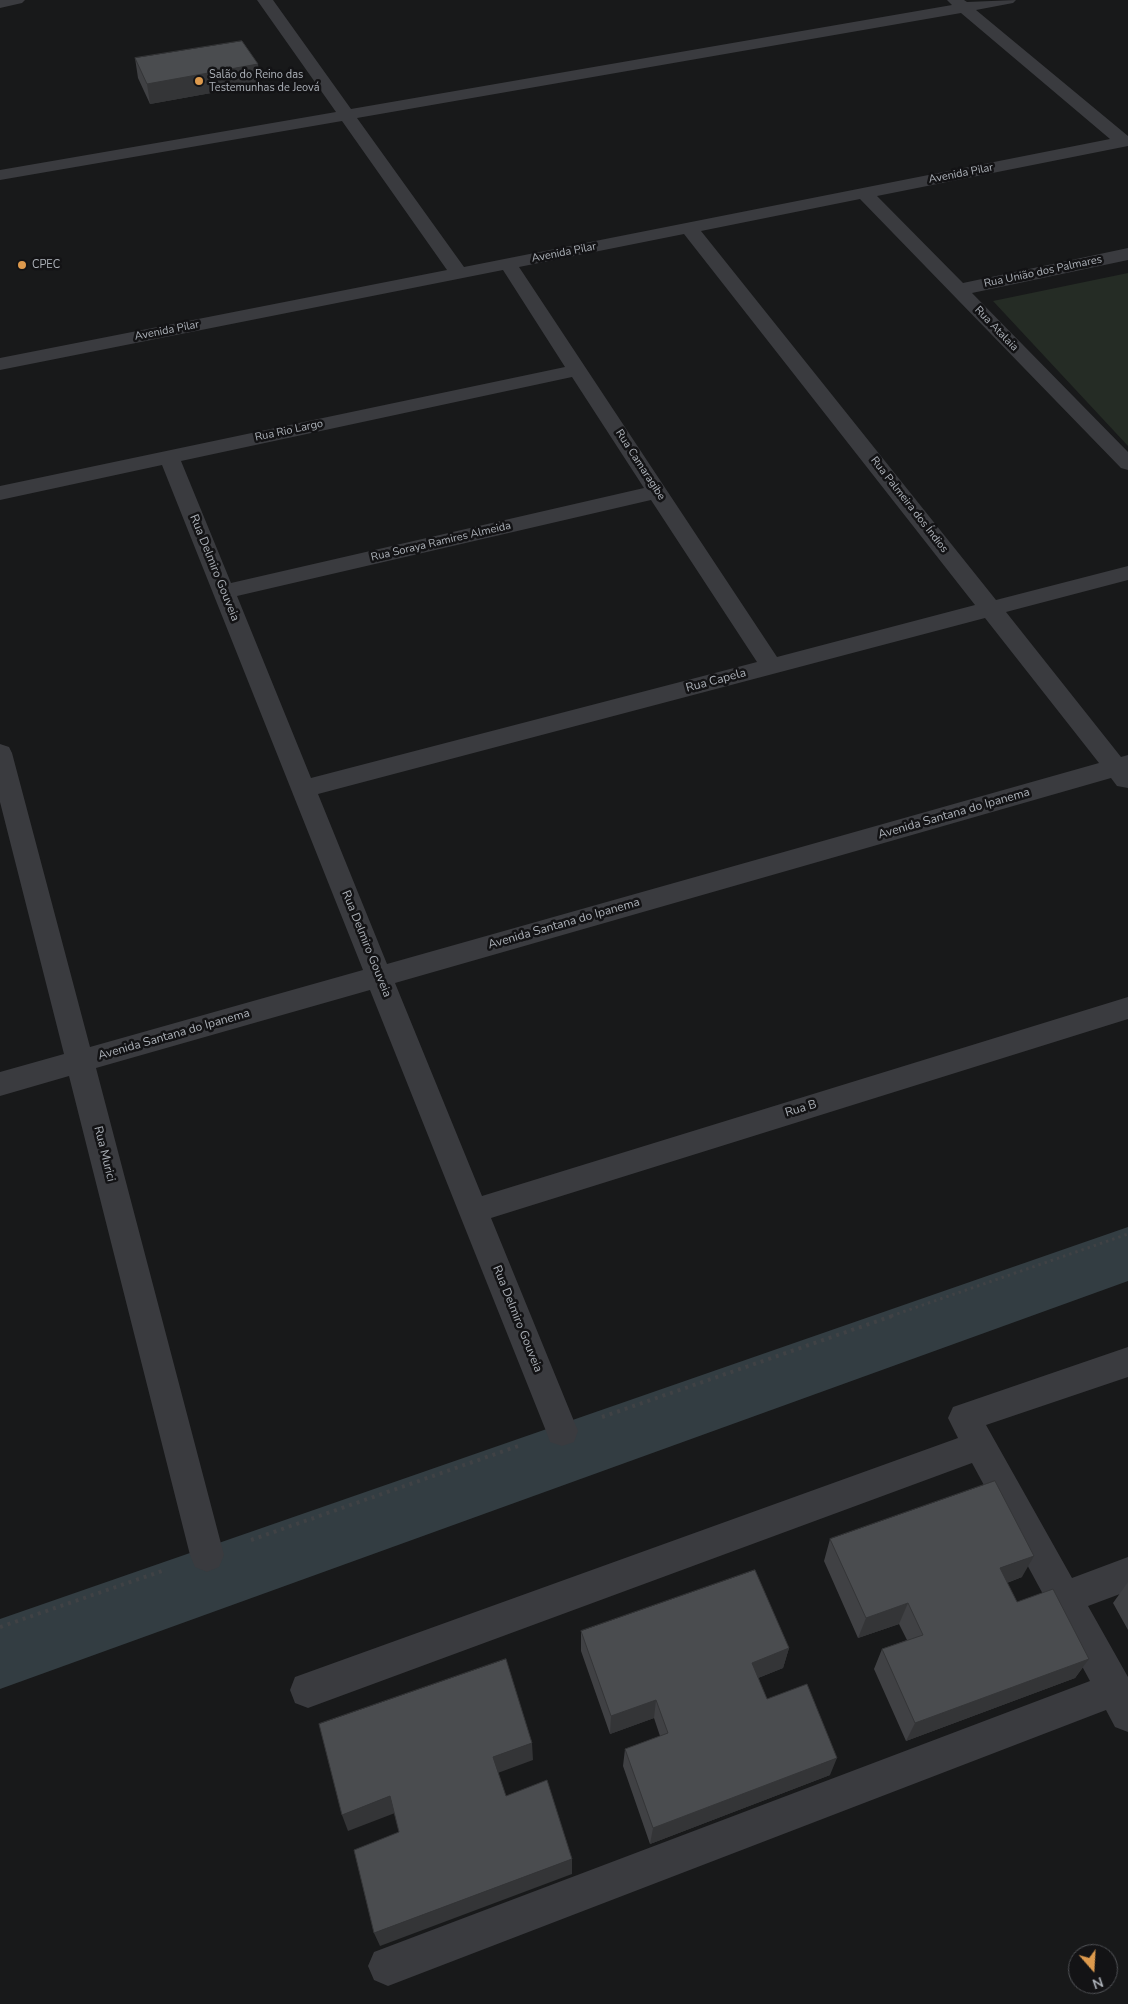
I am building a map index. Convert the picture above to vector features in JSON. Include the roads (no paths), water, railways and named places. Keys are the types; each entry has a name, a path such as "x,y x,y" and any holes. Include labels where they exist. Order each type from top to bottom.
{"street":[{"path":"0,3 17,0"},
{"path":"265,0 459,273"},
{"path":"0,175 347,115 959,4 1008,0"},
{"path":"959,4 1126,142"},
{"name":"Avenida Pilar","path":"0,364 1126,142"},
{"name":"Rua Atalaia","path":"864,193 1128,464"},
{"name":"Rua Palmeira dos Índios","path":"689,228 991,609 1124,772"},
{"name":"Rua União dos Palmares","path":"958,290 1128,254"},
{"name":"Rua Camaragibe","path":"508,264 771,666"},
{"name":"Rua Rio Largo","path":"0,493 578,370"},
{"name":"Rua Delmiro Gouveia","path":"169,457 562,1431"},
{"name":"Rua Soraya Ramires Almeida","path":"224,592 657,492"},
{"name":"Rua Capela","path":"303,789 1128,572"},
{"name":"Rua Murici","path":"0,752 207,1555"},
{"name":"Avenida Santana do Ipanema","path":"0,1084 379,977 1124,772"},
{"name":"Rua B","path":"474,1211 1128,1008"},
{"path":"388,1966 1121,1702 964,1418 1128,1362"},
{"path":"308,1690 980,1445"},
{"path":"1065,1598 1128,1574"}],"waterway":[{"path":"0,1654 1128,1254"}],"place":[{"name":"Salão do Reino das Testemunhas de Jeová","path":"199,81"},
{"name":"CPEC","path":"22,265"}]}
